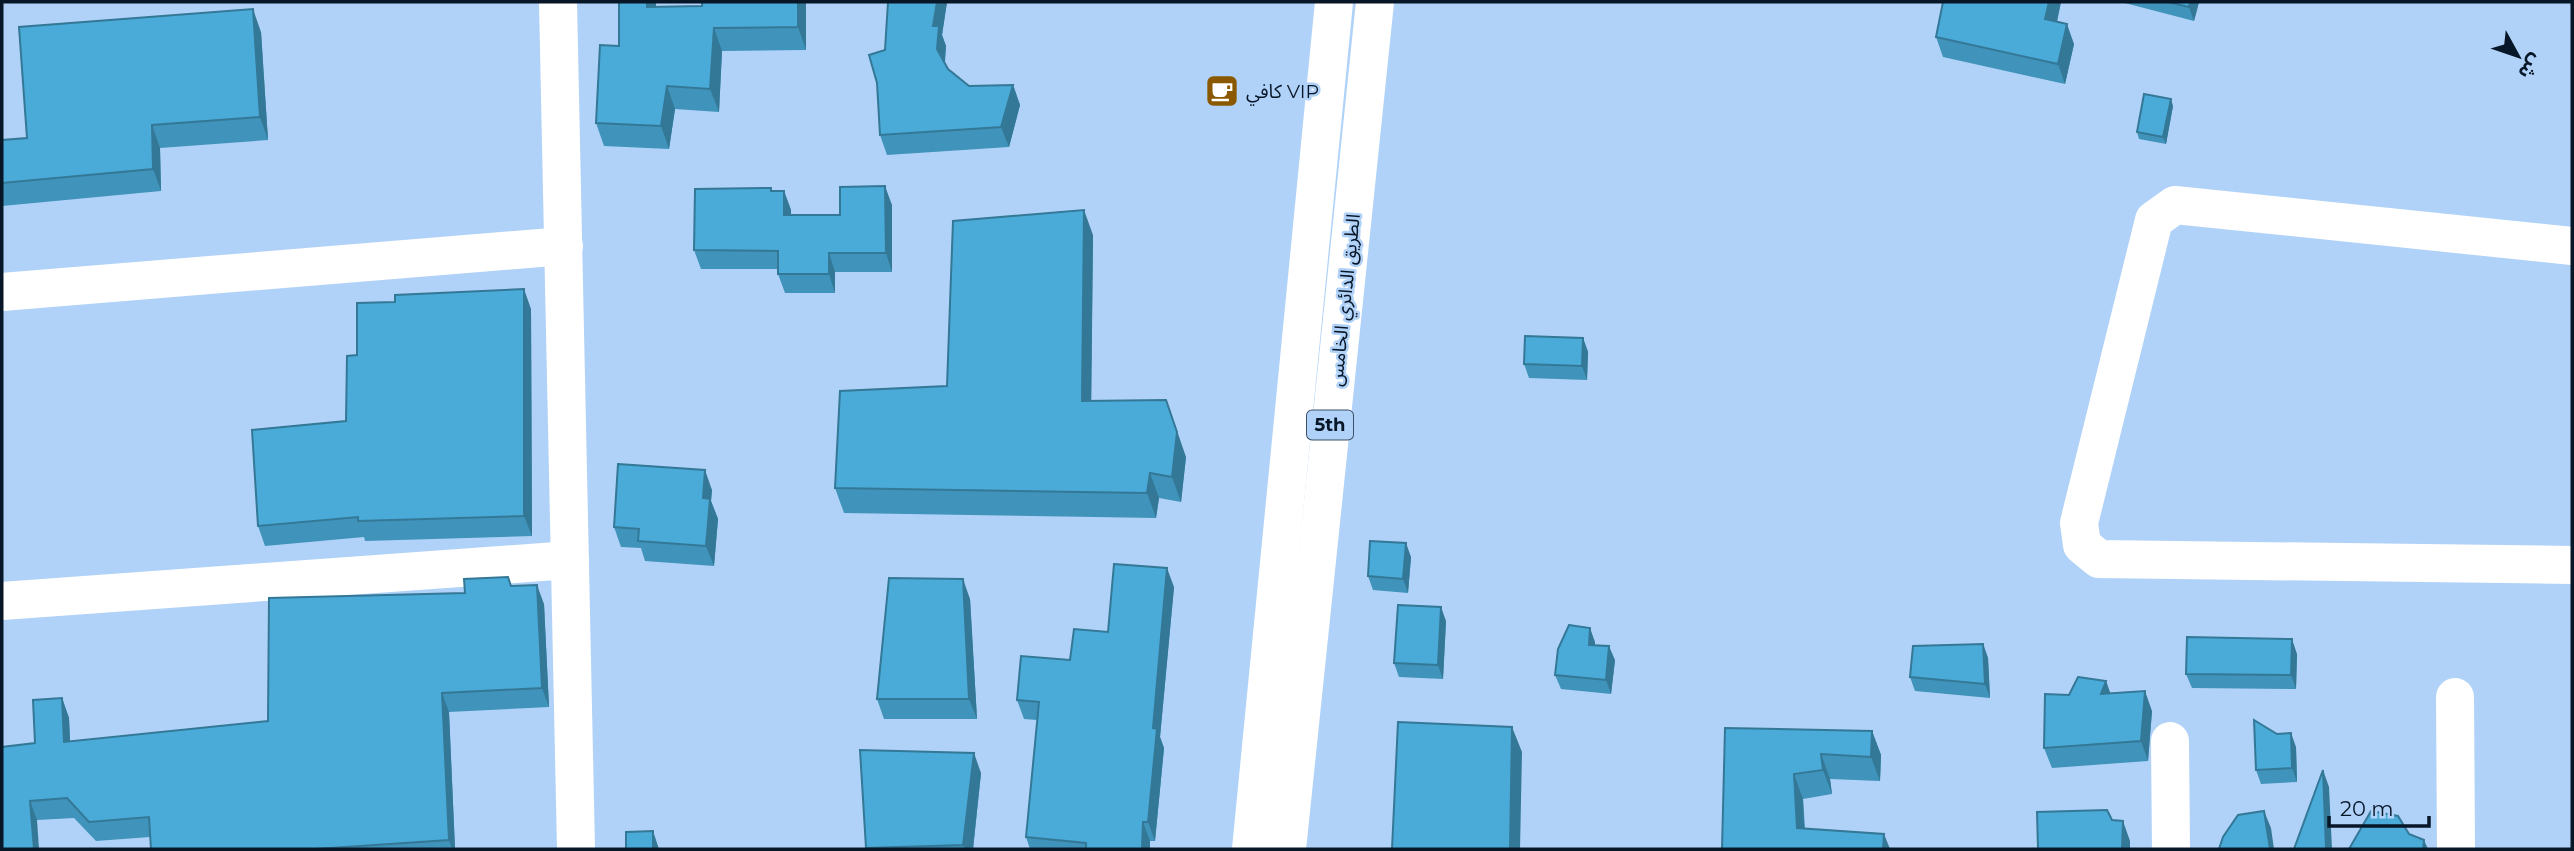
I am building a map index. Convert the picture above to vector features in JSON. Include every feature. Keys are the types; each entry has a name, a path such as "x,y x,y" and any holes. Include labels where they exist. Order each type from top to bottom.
{"street":[{"path":"558,2 576,849"},
{"name":"الطريق الدائري الخامس","path":"1251,849 1334,2"},
{"name":"الطريق الدائري الخامس","path":"1287,849 1375,2"},
{"path":"2572,246 2175,205 2163,211 2154,220 2079,523 2082,545 2099,559 2572,565"},
{"path":"2,292 564,246"},
{"path":"2,601 570,560"},
{"path":"2455,697 2456,849"},
{"path":"2170,741 2171,849"}],"building":[{"path":"619,2 647,2 647,7 702,6 702,2 798,2 798,27 714,28 710,89 667,86 661,126 596,123 600,45 619,46"},
{"path":"888,2 937,2 933,26 939,26 937,49 948,69 969,86 1013,85 1001,127 880,135 877,83 869,55 885,50"},
{"path":"1943,2 2049,2 2045,19 2067,24 2058,64 1936,37"},
{"path":"2168,2 2190,2 2189,7"},
{"path":"253,9 260,117 152,125 153,169 2,183 2,140 27,138 19,27"},
{"path":"2144,94 2171,99 2163,137 2137,132"},
{"path":"885,186 886,253 829,253 829,274 778,274 778,251 694,250 695,189 771,188 771,191 784,191 784,215 840,215 840,187"},
{"path":"1084,210 1082,401 1166,400 1177,432 1172,477 1150,473 1147,493 835,488 840,391 947,386 953,221"},
{"path":"524,289 524,516 358,521 358,517 258,526 252,430 346,421 347,356 357,355 357,303 395,302 395,295"},
{"path":"1525,336 1583,338 1582,366 1524,364"},
{"path":"618,464 705,470 703,498 710,499 706,546 638,541 639,529 614,527"},
{"path":"1370,541 1406,543 1403,579 1368,576"},
{"path":"1114,564 1167,568 1153,728 1157,729 1148,822 1143,822 1142,849 1086,849 1086,843 1026,837 1039,702 1017,700 1021,656 1070,660 1074,629 1108,632"},
{"path":"508,577 511,586 537,585 542,688 442,693 449,840 315,849 151,849 149,817 89,822 67,798 30,801 34,849 2,849 2,747 35,743 33,700 62,698 64,742 268,721 269,598 465,593 464,579"},
{"path":"889,578 963,579 969,699 877,699"},
{"path":"1398,605 1441,607 1438,665 1394,663"},
{"path":"1569,625 1590,628 1589,645 1609,646 1606,680 1555,675 1558,649"},
{"path":"2187,637 2292,639 2291,675 2186,674"},
{"path":"1983,644 1985,684 1910,677 1913,646"},
{"path":"2078,677 2106,681 2101,694 2145,691 2141,741 2044,748 2045,694 2069,695"},
{"path":"2254,720 2277,734 2291,733 2292,768 2256,770"},
{"path":"1398,722 1512,727 1510,849 1392,849"},
{"path":"1725,728 1872,731 1871,757 1821,754 1823,770 1794,774 1797,828 1884,834 1883,849 1722,849"},
{"path":"860,750 974,753 963,845 866,848"},
{"path":"2323,770 2326,849 2294,849"},
{"path":"2107,810 2112,820 2123,821 2122,849 2038,849 2037,812"},
{"path":"2264,811 2270,849 2219,849 2223,837 2238,815"},
{"path":"2371,811 2398,816 2409,834 2424,840 2423,849 2349,849"},
{"path":"653,831 653,849 626,849 626,832"}],"place":[{"name":"كافي VIP","path":"1222,91"}]}
